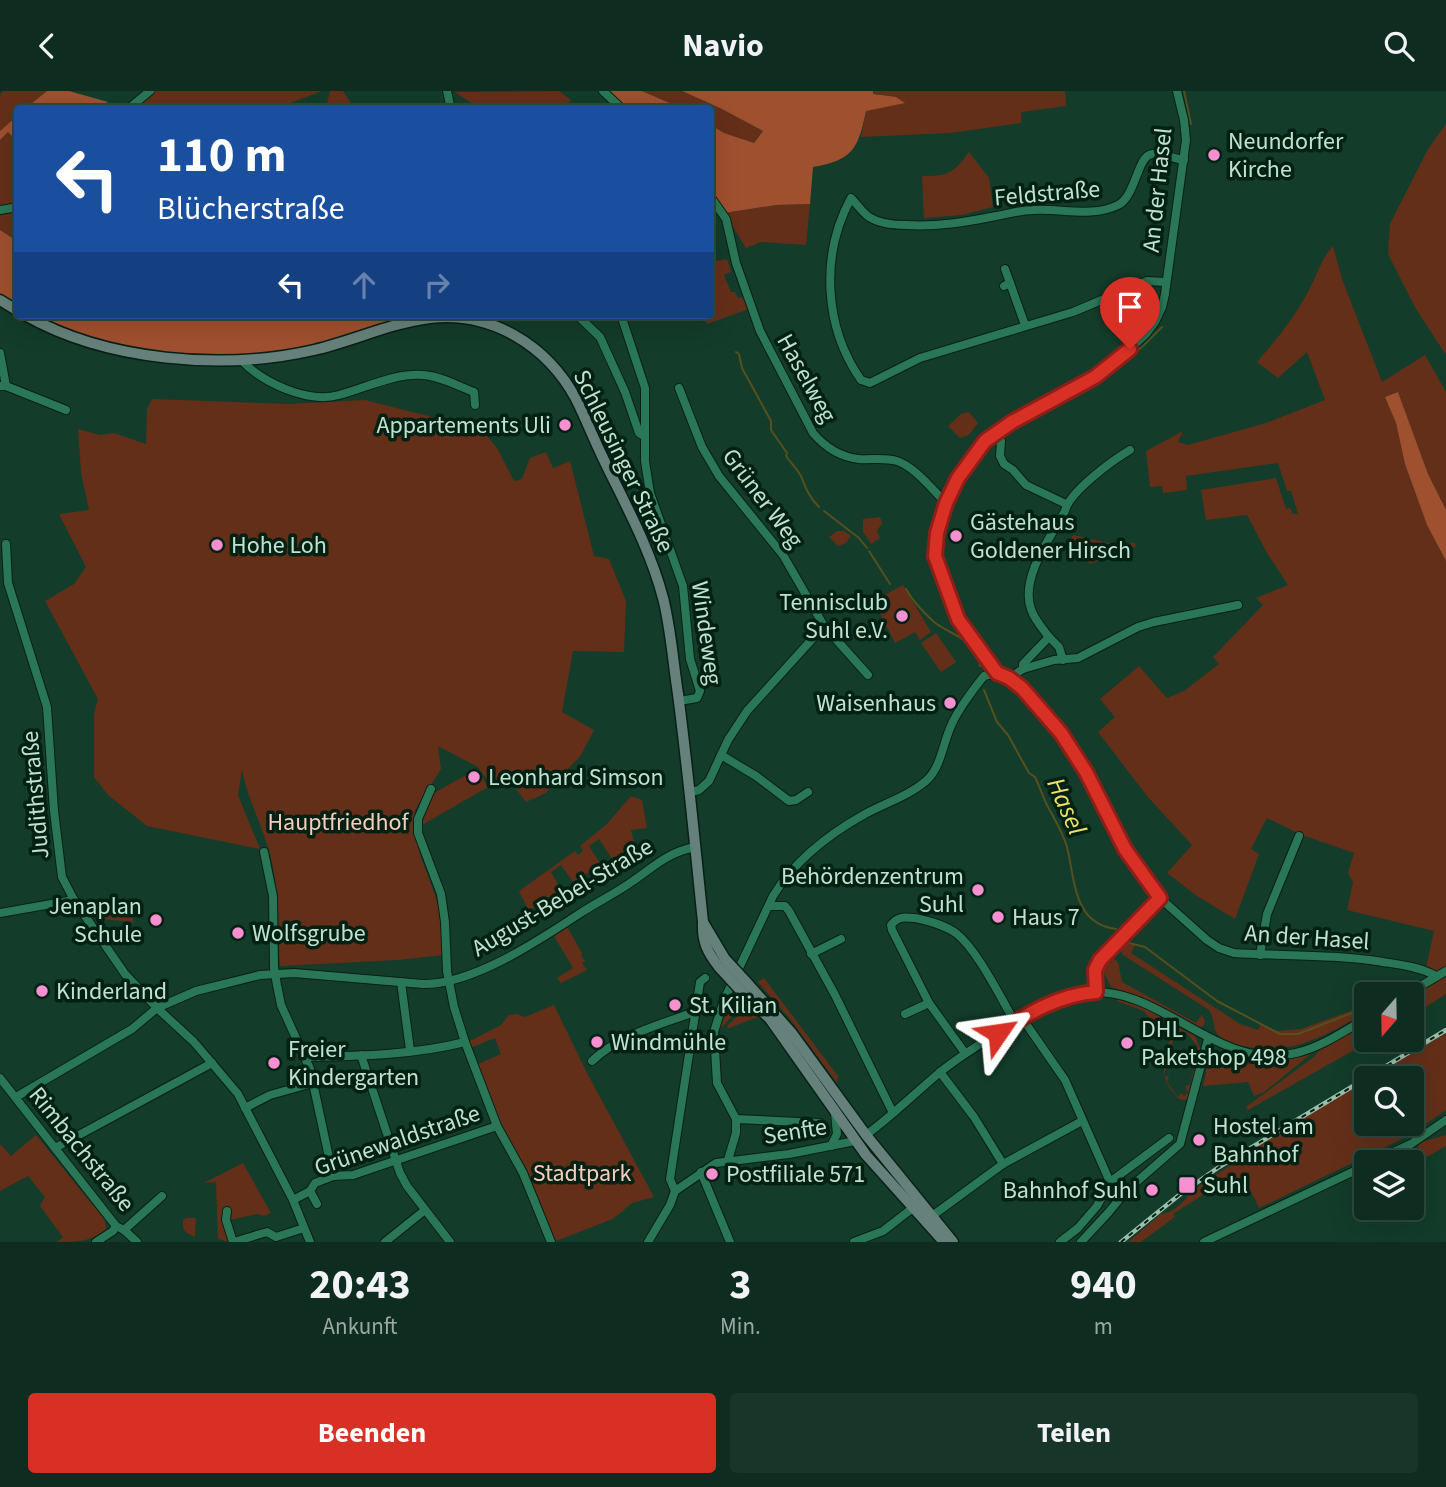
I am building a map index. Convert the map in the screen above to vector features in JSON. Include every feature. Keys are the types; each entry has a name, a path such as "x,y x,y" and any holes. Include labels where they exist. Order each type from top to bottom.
{"main road":[{"name":"Schleusinger Straße","path":"33,319 80,339 125,351 172,358 241,360 314,350 408,322 432,319"},
{"name":"Schleusinger Straße","path":"470,319 501,328 537,350 556,370 575,399 645,548 665,610 691,792 696,847"},
{"path":"696,847 703,922 722,963 792,1032 866,1135 953,1242"},
{"path":"746,988 855,1141 944,1242"},
{"name":"Senfte","path":"855,1141 866,1135"}],"street":[{"path":"133,105 150,91"},
{"path":"603,91 618,105"},
{"name":"An der Hasel","path":"1177,91 1186,130 1184,159 1159,315 1138,341 1095,377 996,432 973,455 946,503 937,533 936,562 958,619 997,673 1022,688 1061,733 1086,772 1125,849 1157,901 1219,948 1234,953 1346,956 1426,970 1436,976"},
{"name":"Feldstraße","path":"1025,325 920,358 877,381 870,383 861,380 851,364 835,324 830,296 832,259 839,224 851,198 862,212 875,220 895,225 925,227 951,225 1032,210 1101,210 1118,205 1128,198 1148,155 1154,153 1184,159"},
{"name":"Haselweg","path":"714,202 726,219 738,270 760,331 813,433 824,445 840,454 857,459 885,459 904,464 946,503"},
{"path":"1005,269 1007,284 1025,325 1073,312 1147,281 1166,282"},
{"name":"Windeweg","path":"581,319 600,337 639,433 644,436"},
{"name":"Windeweg","path":"622,319 645,388 645,461 650,493 681,581 690,659 700,687 698,697 679,701"},
{"path":"0,353 3,386 66,410"},
{"path":"241,360 252,371 284,389 296,392 337,396 404,376 422,375 474,392 475,405"},
{"name":"Grüner Weg","path":"679,389 702,447 719,476 783,555 824,626 868,675"},
{"path":"996,432 1001,441 1000,456 1004,464 1013,470 1022,483 1066,504"},
{"path":"1063,660 1059,647 1049,637 1031,609 1028,584 1066,504 1087,483 1130,450"},
{"name":"Judithstraße","path":"5,544 8,583 47,708 62,877 125,974 194,1042 229,1083 293,1200 310,1242"},
{"path":"1009,678 1023,669 1054,660 1078,659 1146,624 1183,614 1238,605"},
{"path":"691,792 706,784 747,711 824,626"},
{"path":"1023,669 1023,664 1049,637"},
{"path":"825,1129 820,1123 736,1119 717,1083 714,1032 717,1017 780,883 808,852 865,814 902,797 928,779 935,769 951,724 984,676 997,673"},
{"path":"722,755 789,801 808,792"},
{"path":"431,789 418,819 418,833 441,894 449,982 465,1042 497,1126 523,1173 551,1242"},
{"path":"1260,954 1267,914 1299,836"},
{"name":"August-Bebel-Straße","path":"449,982 527,946 672,854 696,847"},
{"path":"264,852 273,896 275,974 281,1005 307,1057 332,1177"},
{"path":"0,913 74,899"},
{"path":"1096,992 1095,970 1100,960 1157,901"},
{"path":"770,906 785,906 835,995 893,1113"},
{"path":"965,1053 929,1003 892,930 891,925 895,920 906,917 934,923 957,934 974,953 1018,1020 1065,1080 1110,1182"},
{"path":"811,954 841,939"},
{"path":"1424,983 1446,971"},
{"path":"16,1097 132,1029 157,1008 196,991 245,978 275,974 308,973 401,986 449,982"},
{"path":"648,1242 670,1205 675,1191 670,1179 694,1012 700,982 705,978"},
{"path":"401,986 410,1051"},
{"path":"866,1135 965,1053 1060,998 1096,992 1114,993 1139,1001 1208,1039 1247,1053 1285,1055 1327,1041 1354,1025"},
{"path":"905,1014 929,1003"},
{"path":"592,1061 604,1050 628,1038 694,1012"},
{"path":"1081,1242 1126,1191 1180,1144 1208,1039"},
{"path":"307,1057 410,1051 465,1042"},
{"path":"361,1055 407,1186 450,1242"},
{"path":"55,1148 212,1063"},
{"path":"940,1072 974,1117 1003,1164"},
{"name":"Rimbachstraße","path":"0,1077 120,1228 137,1242"},
{"path":"245,1108 270,1095 313,1083"},
{"path":"831,1146 837,1135 835,1113"},
{"name":"Senfte","path":"728,1160 736,1133 736,1119"},
{"path":"1398,1150 1446,1120"},
{"path":"932,1216 1003,1164 1082,1121"},
{"name":"Grünewaldstraße","path":"293,1200 310,1191 315,1183 332,1177 353,1175 497,1126"},
{"path":"1060,1242 1078,1228 1097,1206 1110,1182 1169,1138"},
{"name":"Senfte","path":"675,1191 716,1163 855,1141"},
{"path":"1204,1242 1354,1171"},
{"path":"701,1172 730,1242"},
{"path":"310,1191 317,1204"},
{"path":"96,1242 120,1228 162,1196"},
{"path":"854,1242 883,1231 914,1207"},
{"path":"385,1242 425,1210"},
{"path":"227,1211 226,1220 234,1242 267,1232 275,1240 304,1228"}],"green space":[{"path":"3,91 47,91 30,105 14,105 14,119 0,131 0,95"},
{"path":"150,91 322,91 286,105 133,105"},
{"path":"330,91 343,91 352,105 327,105"},
{"path":"559,91 571,100 567,105 474,105 455,92"},
{"path":"642,91 682,91 713,105 674,105"},
{"path":"873,91 1065,91 1066,106 1021,112 1021,123 950,133 861,137 866,111 879,94 873,94"},
{"path":"714,105 763,131 754,143 714,127"},
{"path":"1446,124 1446,355 1416,309 1388,254 1390,224 1428,149"},
{"path":"8,132 14,138 14,239 0,230 0,140"},
{"path":"969,152 989,178 993,207 962,215 924,218 922,176 949,172 959,165"},
{"path":"810,204 806,245 761,242 746,248 724,213 776,205"},
{"path":"1333,246 1342,279 1382,382 1425,355 1446,392 1446,510 1428,474 1398,392 1385,397 1396,423 1405,464 1427,525 1446,561 1446,994 1424,1008 1424,985 1436,976 1426,967 1434,931 1347,910 1353,882 1348,873 1354,853 1302,835 1267,818 1251,849 1259,854 1235,919 1197,896 1167,873 1192,845 1147,796 1098,732 1115,717 1100,699 1139,666 1167,698 1184,691 1219,664 1213,657 1263,605 1256,598 1288,585 1247,515 1206,520 1201,490 1276,478 1286,509 1290,508 1293,514 1298,514 1278,463 1186,476 1187,490 1163,493 1162,486 1150,487 1146,451 1183,431 1178,442 1188,445 1266,423 1325,400 1307,352 1278,378 1257,362 1298,309"},
{"path":"727,259 731,272 724,275 731,292 735,292 738,298 744,297 749,309 707,324 705,319 714,319 714,261"},
{"name":"Hauptfriedhof","path":"152,399 288,404 365,400 436,418 472,418 497,448 514,481 522,479 530,458 546,452 553,468 570,461 594,556 609,559 626,601 624,652 573,651 562,712 594,730 581,755 546,793 526,802 507,777 492,787 478,767 438,746 441,769 415,810 413,826 441,917 443,955 280,966 274,871 242,770 238,795 260,849 147,826 108,795 94,777 94,714 98,699 45,601 74,584 86,567 59,514 89,510 81,473 78,429 100,435 114,433 146,444 147,409"},
{"path":"969,412 978,423 969,435 960,438 948,426 961,414"},
{"path":"880,517 882,523 877,531 880,538 871,544 863,532 863,519"},
{"path":"837,531 844,531 851,536 846,543 838,546 829,537"},
{"path":"1073,535 1108,543 1135,543 1136,546 1090,564 1070,541"},
{"name":"Tennisclub Suhl e.V.","path":"903,585 931,632 920,640 915,632 895,643 874,601"},
{"path":"936,633 956,662 941,672 921,643"},
{"path":"477,769 488,787 422,825 421,820 434,793"},
{"path":"631,796 642,800 647,828 631,830 635,847 613,860 599,839 589,846 601,865 573,882 561,865 551,872 561,890 529,911 519,891 575,851 578,855 583,851 580,846 607,824"},
{"path":"105,902 134,905 133,922 103,919"},
{"path":"567,927 582,953 585,961 582,963 587,970 561,983 557,978 573,968 554,936"},
{"path":"1125,940 1135,945 1131,953 1240,1024 1258,1030 1261,1024 1278,1031 1301,1029 1354,1010 1354,1019 1308,1042 1277,1049 1260,1049 1226,1041 1218,1035 1209,1010 1123,955 1120,944"},
{"path":"1113,958 1118,962 1122,982 1196,1023 1202,1015 1205,1021 1203,1026 1197,1028 1145,999 1111,987 1103,971 1105,959 1111,963"},
{"path":"764,978 838,1076 837,1083 790,1019 758,982"},
{"path":"732,992 745,1003 717,1032 720,1018"},
{"path":"1118,999 1161,1017 1166,1023 1164,1033 1162,1034 1144,1011 1117,1001"},
{"name":"Stadtpark","path":"554,1005 587,1073 654,1197 632,1203 613,1219 553,1242 498,1125 476,1065 501,1054 495,1038 470,1048 468,1042 501,1025 509,1015 525,1017"},
{"path":"749,1005 760,1016 727,1029 728,1025"},
{"path":"1354,1025 1354,1050 1248,1110 1246,1107 1315,1056 1327,1041"},
{"path":"1180,1028 1195,1036 1201,1050 1199,1053 1196,1052 1198,1047 1186,1032 1183,1036 1179,1032 1175,1034 1178,1039 1173,1040 1165,1074 1164,1063 1172,1032"},
{"path":"1446,1033 1446,1110 1424,1125 1424,1066 1390,1066 1414,1052 1424,1052 1424,1046"},
{"path":"1217,1053 1273,1061 1312,1053 1264,1092 1254,1096 1248,1082 1203,1086 1208,1062"},
{"path":"1191,1062 1197,1062 1189,1098 1185,1100 1181,1099 1176,1096 1167,1084 1165,1077 1169,1076 1167,1082 1178,1097 1181,1093 1184,1096 1188,1093 1185,1086 1190,1085 1195,1064"},
{"path":"1354,1088 1354,1136 1408,1136 1379,1150 1354,1150 1354,1162 1259,1208 1247,1187 1236,1186 1231,1180 1222,1186 1220,1184 1173,1214 1175,1217 1141,1242 1128,1242 1161,1214 1179,1205 1188,1197 1186,1195 1241,1158 1240,1156"},
{"path":"36,1135 105,1220 106,1229 95,1237 57,1242 63,1237 40,1206 45,1197 28,1176 0,1191 0,1144 11,1156"},
{"path":"1446,1135 1446,1146 1424,1158 1424,1150 1420,1150 1418,1146 1421,1142"},
{"path":"243,1163 271,1213 225,1221 229,1242 218,1239 216,1182 204,1183"},
{"path":"196,1218 195,1237 184,1229 183,1220"}],"shaded area":[{"path":"47,91 69,91 108,102 103,105 30,105"},
{"path":"606,91 642,91 674,105 622,105"},
{"path":"682,91 873,91 873,94 896,97 905,103 866,111 860,135 852,151 837,161 813,167 810,204 776,205 724,213 714,198 714,127 754,143 763,131"},
{"path":"14,119 14,138 8,132 0,140 0,131"},
{"path":"0,230 14,239 14,309 0,300"},
{"path":"36,319 439,319 261,358 126,351"},
{"path":"462,319 484,319 483,322"},
{"path":"1398,392 1428,474 1446,510 1446,561 1427,525 1405,464 1396,423 1385,397"}],"waterway":[{"path":"1184,91 1191,124"},
{"path":"1015,427 1099,383 1162,327"},
{"name":"Hasel","path":"736,352 771,421 771,430 819,507"},
{"path":"949,514 967,475 994,441"},
{"name":"Hasel","path":"824,511 859,538 867,548"},
{"name":"Hasel","path":"869,551 890,584"},
{"name":"Hasel","path":"906,589 918,607 934,622 970,644 980,666"},
{"name":"Hasel","path":"984,690 997,722 1008,735 1029,773 1035,777 1061,832 1078,898 1084,909 1091,919 1116,929"},
{"name":"Hasel","path":"1129,943 1145,947 1217,1001 1280,1034 1298,1034 1354,1012"}],"railway":[{"path":"1121,1242 1219,1167 1446,1030"}],"place":[{"name":"Neundorfer Kirche","path":"1214,155"},
{"name":"Appartements Uli","path":"565,425"},
{"name":"Gästehaus Goldener Hirsch","path":"956,536"},
{"name":"Hohe Loh","path":"217,545"},
{"name":"Tennisclub Suhl e.V.","path":"902,616"},
{"name":"Waisenhaus","path":"950,703"},
{"name":"Leonhard Simson","path":"474,777"},
{"name":"Behördenzentrum Suhl","path":"978,890"},
{"name":"Haus 7","path":"998,917"},
{"name":"Jenaplan Schule","path":"156,920"},
{"name":"Wolfsgrube","path":"238,933"},
{"name":"Kinderland","path":"42,991"},
{"name":"St. Kilian","path":"675,1005"},
{"name":"Windmühle","path":"597,1042"},
{"name":"DHL Paketshop 498","path":"1127,1043"},
{"name":"Freier Kindergarten","path":"274,1063"},
{"name":"Hostel am Bahnhof","path":"1199,1140"},
{"name":"Postfiliale 571","path":"712,1174"},
{"name":"Suhl","path":"1187,1185"},
{"name":"Bahnhof Suhl","path":"1152,1190"}],"route":[{"path":"998,1033 1041,1006 1060,998 1096,992 1095,970 1103,955 1160,898 1125,849 1086,772 1061,733 1022,688 997,673 958,619 936,562 937,533 955,484 985,441 1012,422 1095,377 1130,349"}]}
